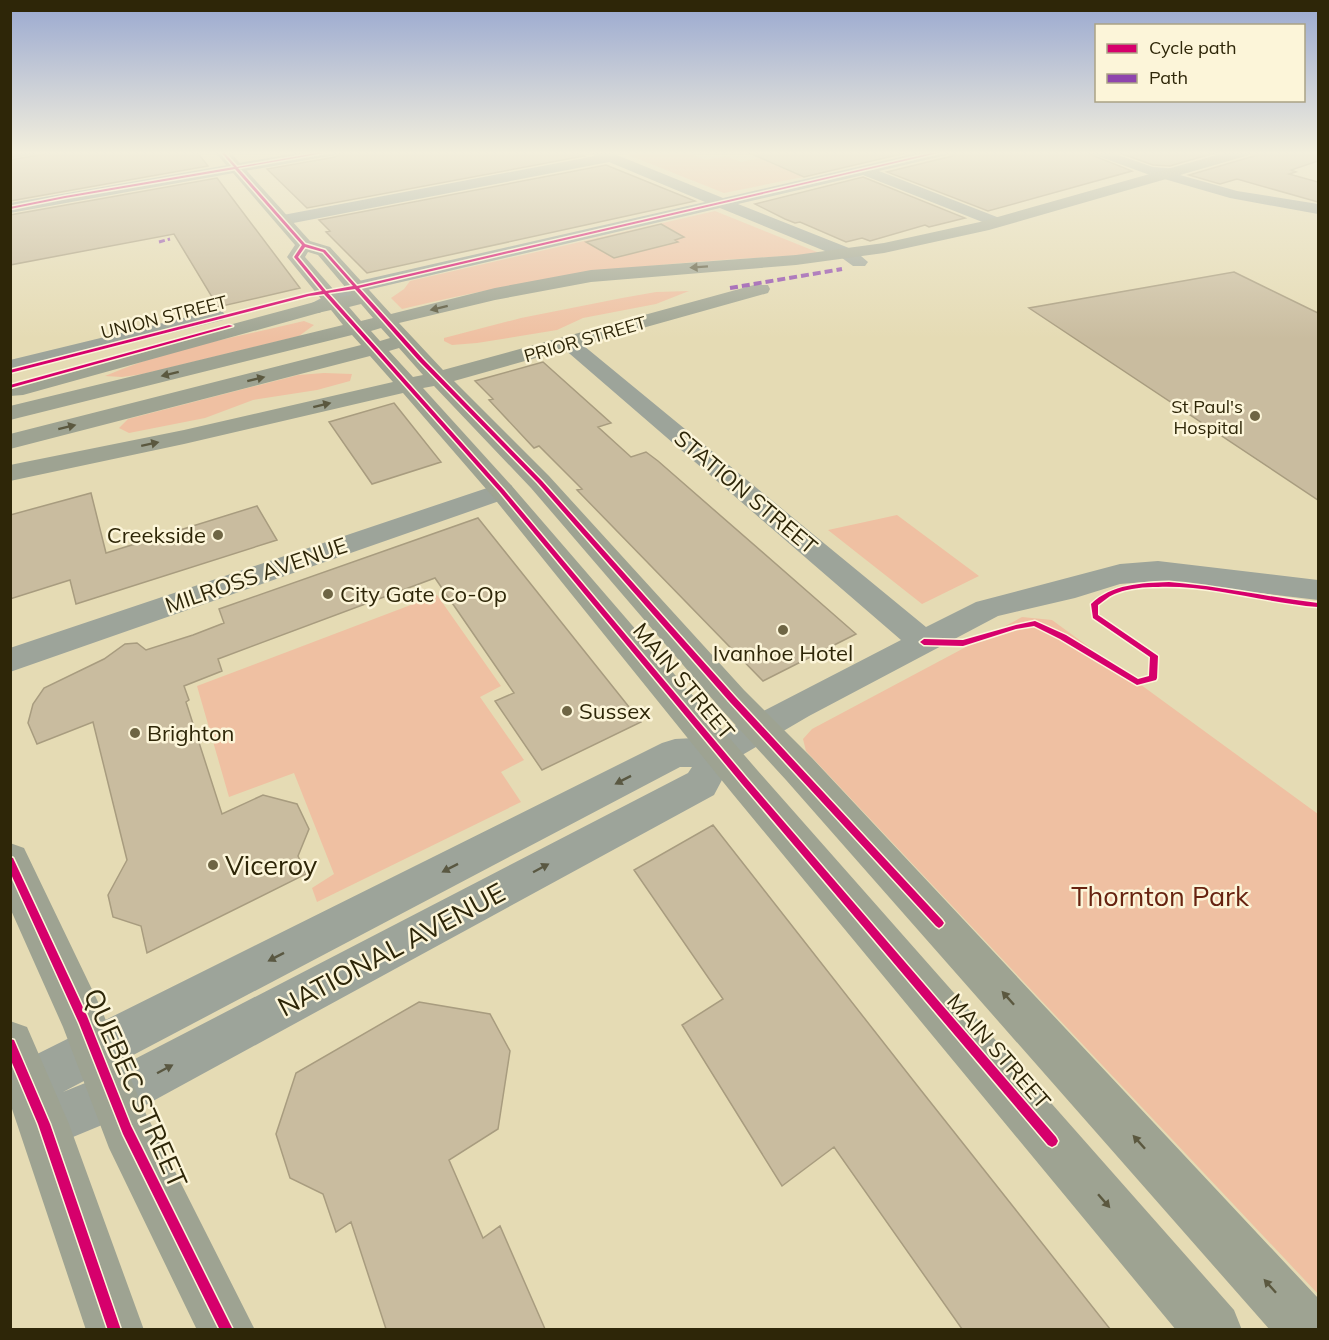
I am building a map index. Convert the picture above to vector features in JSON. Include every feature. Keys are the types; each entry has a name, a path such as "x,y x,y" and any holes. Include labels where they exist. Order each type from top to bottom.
{"main road":[{"name":"MAIN STREET","path":"277,214 304,245 324,251 421,360 540,482 739,739 1214,1329"},
{"path":"598,294 853,258 975,232 990,224 1026,214"},
{"name":"MAIN STREET","path":"304,245 296,257 326,305 408,385 502,491 739,739 799,769 1309,1329"},
{"path":"10,413 495,294 610,274 853,258"},
{"name":"PRIOR STREET","path":"10,473 184,437 438,378 761,289"},
{"path":"10,391 326,305 362,293"},
{"path":"10,442 421,336"},
{"path":"421,360 456,358 567,344"},
{"name":"QUEBEC STREET","path":"10,861 133,1143 227,1329"},
{"path":"27,1084 115,1329"}],"street":[{"path":"283,220 317,214"},
{"path":"362,293 680,214"},
{"path":"747,214 853,258"},
{"path":"966,214 990,224"},
{"name":"UNION STREET","path":"10,367 216,316"},
{"name":"STATION STREET","path":"567,344 924,642"},
{"name":"MILROSS AVENUE","path":"10,660 502,491"},
{"path":"739,739 987,609 1120,574 1158,571 1318,590"},
{"name":"NATIONAL AVENUE","path":"27,1084 104,1073 701,783 739,739"}],"green space":[{"path":"704,214 721,214 822,254 685,263 610,271 520,284 402,309 391,298 404,289 410,281"},
{"path":"689,291 656,304 583,318 557,330 477,343 452,345 444,341 444,338 521,318 656,292"},
{"path":"304,321 314,325 299,336 143,374 122,377 105,376 178,351"},
{"path":"352,374 350,381 317,390 253,400 205,418 129,433 119,428 128,419 298,375"},
{"path":"897,515 979,576 922,604 828,530"},
{"path":"437,595 501,686 480,697 524,760 501,772 521,802 317,902 312,888 334,874 294,773 229,797 197,686"},
{"name":"Thornton Park","path":"1022,617 1052,620 1318,814 1318,1294 806,751 803,739 812,729"}],"building":[{"path":"244,214 300,288 218,307 174,234 10,265 10,215"},
{"path":"353,214 638,214 367,273 326,232 330,231 319,220"},
{"path":"774,214 954,214 965,218 929,227 925,225 870,241 862,238 846,242 800,222 795,223"},
{"path":"661,224 684,237 675,240 678,242 614,258 586,242"},
{"name":"St Paul's Hospital","path":"1234,272 1318,313 1318,500 1029,308"},
{"path":"543,362 611,423 598,427 631,457 646,452 658,461 856,634 763,681 577,490 582,489 539,446 534,448 489,400 493,399 475,381"},
{"path":"394,403 441,462 372,484 329,422"},
{"name":"Creekside","path":"91,493 106,553 257,506 277,540 76,604 70,580 10,599 10,515"},
{"path":"478,518 641,722 542,770 495,701 514,693 435,578 218,659 222,671 184,686 189,700 186,702 222,814 263,795 297,804 309,829 298,856 306,874 147,953 141,926 113,917 108,895 127,860 93,722 37,744 28,723 33,704 44,688 104,659 125,644 137,643 146,650 193,635 224,623 219,609"},
{"path":"713,825 1110,1329 962,1329 834,1147 782,1186 682,1025 723,999 634,870"},
{"path":"419,1002 490,1014 510,1051 498,1129 449,1160 483,1238 500,1226 545,1329 386,1329 351,1222 336,1232 323,1194 290,1178 276,1134 296,1073"}],"marked path":[{"path":"159,242 170,239"},
{"path":"730,288 842,269"}],"cycle path":[{"path":"276,214 304,245 324,251 421,360 540,482 732,699 939,923"},
{"path":"10,372 309,295 357,287 675,214"},
{"path":"304,245 296,257 317,283 502,491 745,782 1052,1141"},
{"path":"10,387 231,326"},
{"path":"924,642 963,643 1035,623 1063,637 1137,682 1153,678 1154,656 1095,616 1094,604 1114,591 1139,585 1169,584 1318,605"},
{"path":"10,861 83,1020 127,1130 227,1330"},
{"path":"10,1044 44,1124 115,1330"}],"place":[{"name":"St Paul's Hospital","path":"1255,416"},
{"name":"Creekside","path":"218,535"},
{"name":"City Gate Co-Op","path":"328,594"},
{"name":"Ivanhoe Hotel","path":"783,630"},
{"name":"Sussex","path":"567,711"},
{"name":"Brighton","path":"135,733"},
{"name":"Viceroy","path":"213,865"}]}
